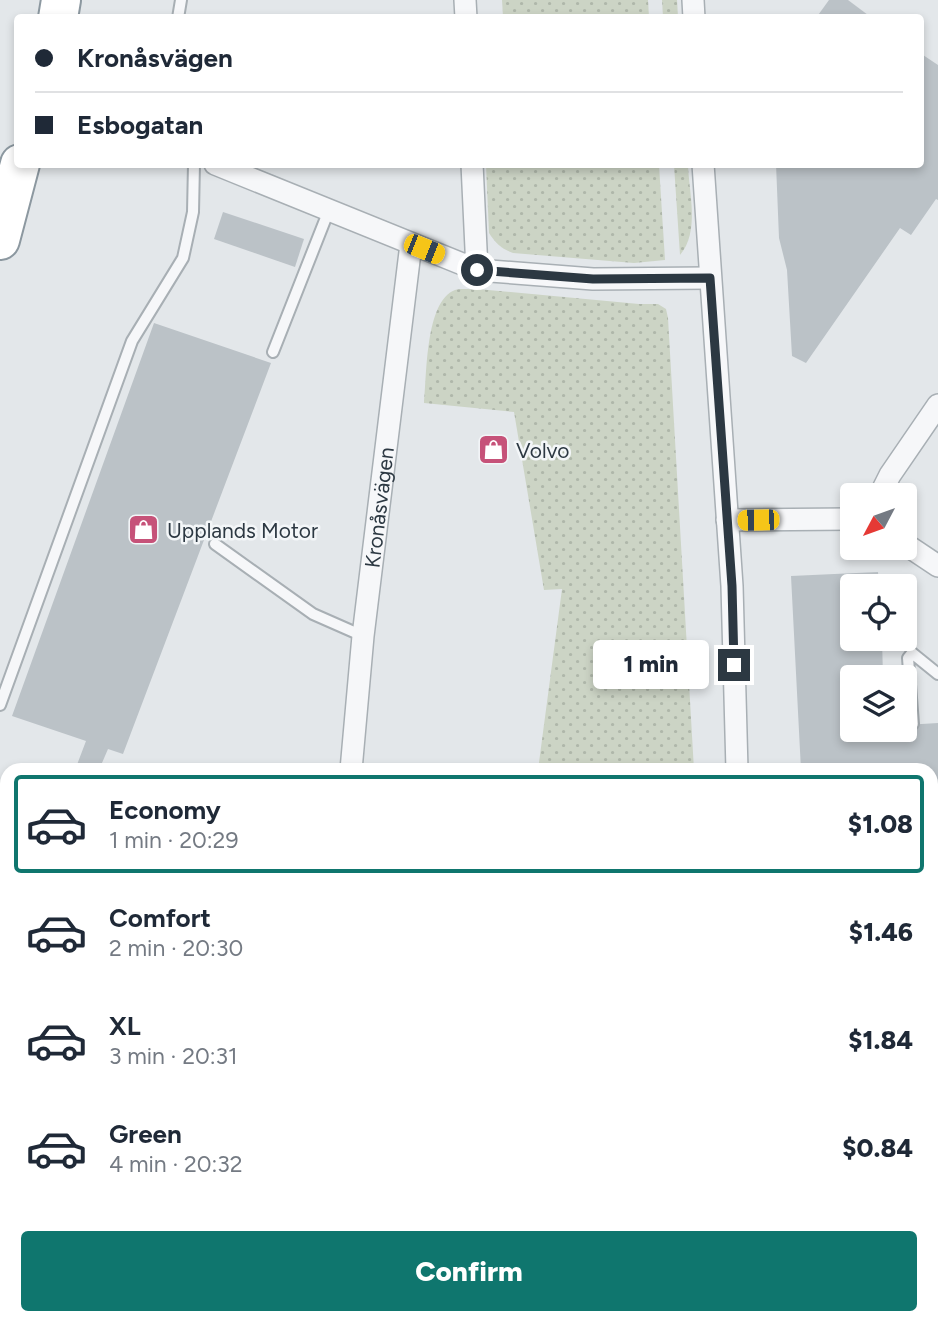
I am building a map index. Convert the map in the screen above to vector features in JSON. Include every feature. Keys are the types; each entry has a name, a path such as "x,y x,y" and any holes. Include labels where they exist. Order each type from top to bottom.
{"highway":[{"path":"0,240 19,168"}],"street":[{"path":"225,168 477,270 593,279 710,278"},
{"path":"472,168 477,270"},
{"path":"703,168 732,586 737,763"},
{"name":"Kronåsvägen","path":"352,763 363,636 411,244"},
{"path":"886,483 938,405"},
{"path":"727,520 840,519"},
{"path":"917,552 938,566"}],"lane":[{"path":"0,705 132,341 183,258 193,212 194,168"},
{"path":"273,352 329,210"},
{"path":"215,544 313,614 363,636"},
{"path":"909,665 908,658 912,653 938,674"}],"green space":[{"path":"502,0 648,0 649,14 503,14"},
{"path":"662,0 677,0 678,14 663,14"},
{"path":"486,168 659,168 665,260 634,263 513,253 497,243 489,233"},
{"path":"674,168 688,168 692,224 686,246 680,255"},
{"path":"460,289 658,304 666,309 694,763 539,763 562,589 544,590 514,412 424,403 433,323 445,297"}],"building":[{"path":"829,0 848,0 867,14 819,14"},
{"path":"924,56 938,65 938,200 936,199 911,235 900,228 806,363 792,356 787,270 779,238 776,168 924,168"},
{"path":"223,212 304,239 295,267 214,239"},
{"name":"Upplands Motor","path":"154,323 271,363 123,754 108,749 102,763 78,763 86,741 12,716"},
{"path":"878,572 840,574 840,651 882,651 883,665 840,665 840,742 917,742 917,724 938,723 938,763 801,763 791,576"}],"place":[{"name":"Volvo","path":"493,450"},
{"name":"Upplands Motor","path":"144,530"}],"route":[{"path":"477,270 593,279 710,278 732,586 734,665"}]}
